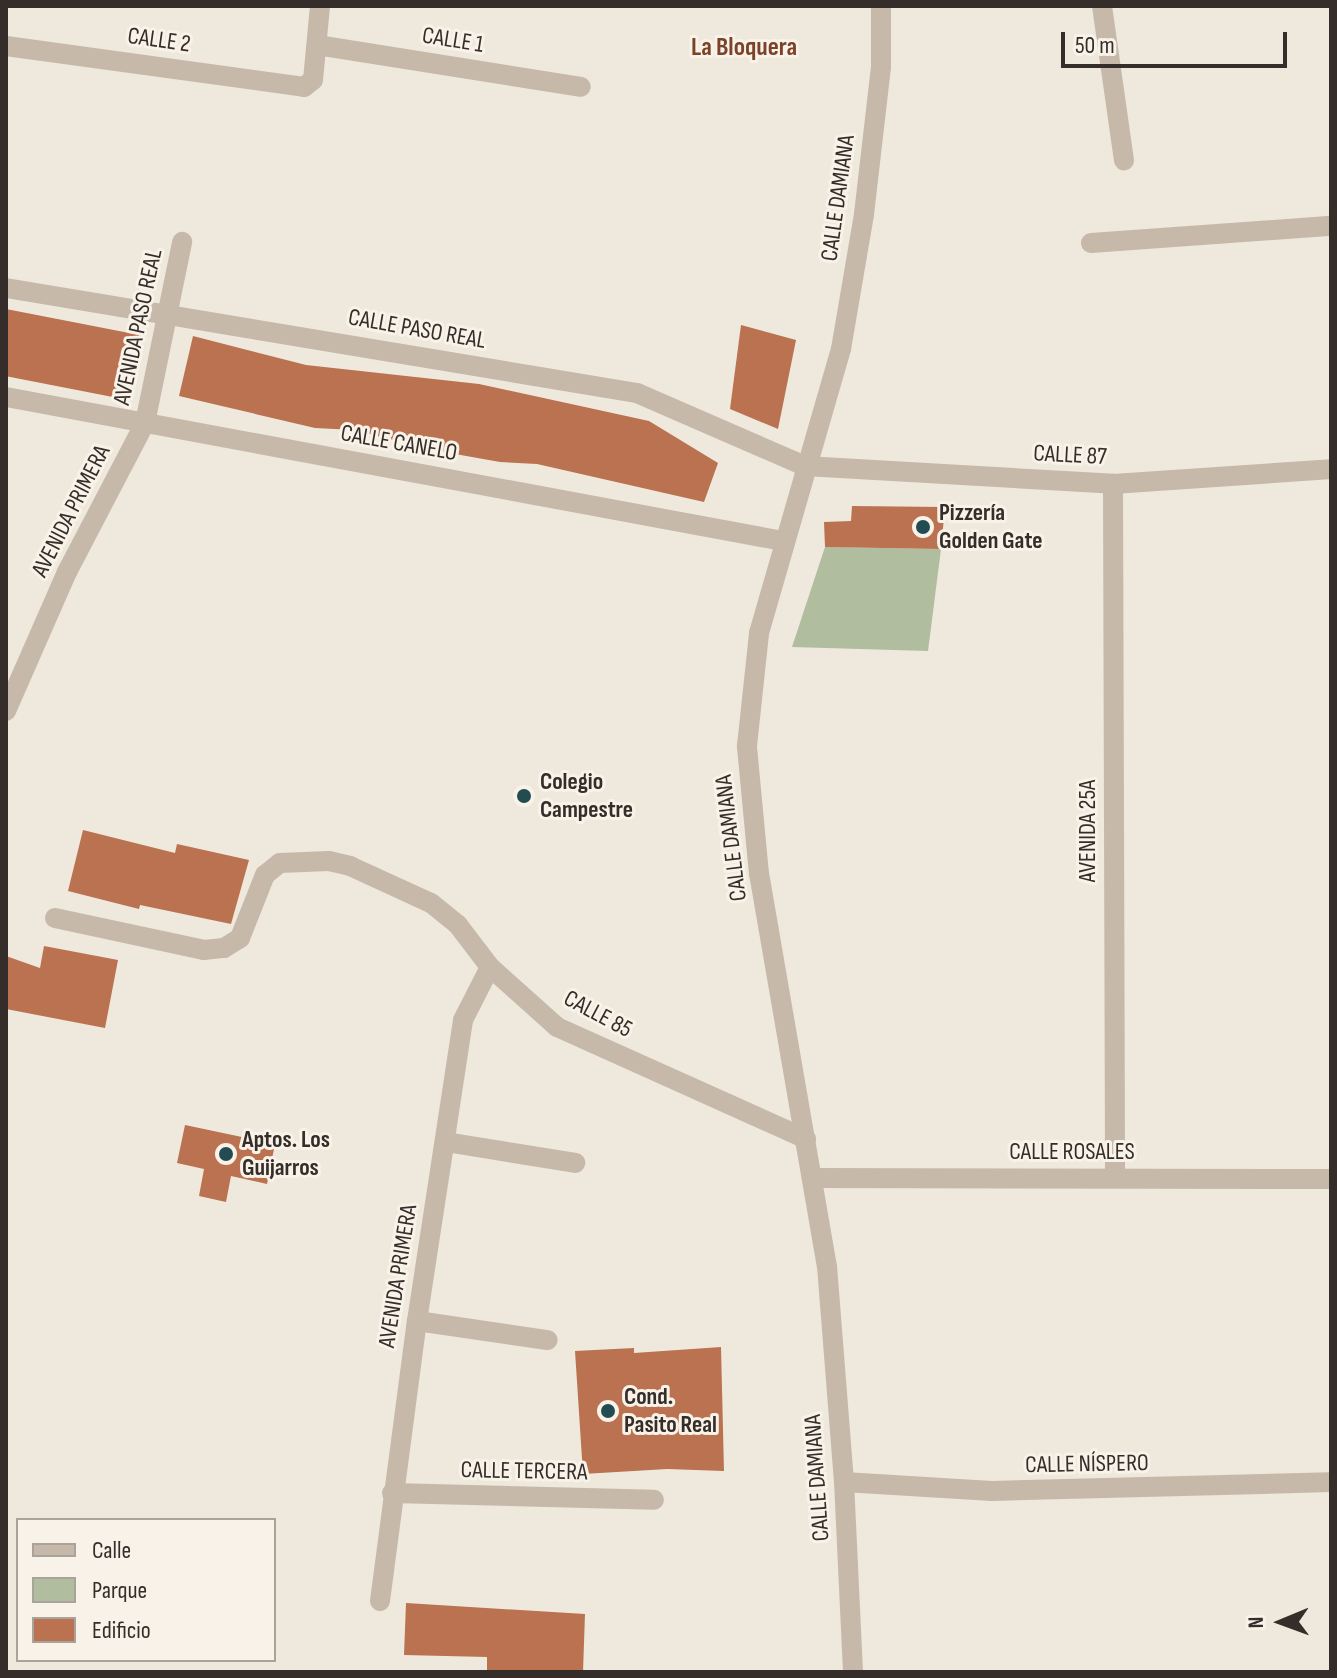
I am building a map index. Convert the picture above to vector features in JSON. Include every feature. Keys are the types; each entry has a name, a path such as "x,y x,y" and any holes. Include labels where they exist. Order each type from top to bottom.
{"street":[{"path":"317,45 320,6"},
{"name":"CALLE DAMIANA","path":"853,1672 844,1482 827,1267 759,874 747,746 759,633 783,541 841,349 864,214 881,67 881,6"},
{"path":"1102,6 1124,160"},
{"name":"CALLE 2","path":"6,46 304,87 313,80 317,45"},
{"name":"CALLE 1","path":"317,45 581,87"},
{"path":"1091,243 1331,226"},
{"name":"AVENIDA PASO REAL","path":"145,423 182,242"},
{"name":"CALLE PASO REAL","path":"6,288 645,394 805,466"},
{"name":"CALLE CANELO","path":"6,397 783,541"},
{"name":"AVENIDA PRIMERA","path":"6,711 67,572 145,423"},
{"name":"CALLE 87","path":"805,466 1113,484 1331,469"},
{"name":"AVENIDA 25A","path":"1113,484 1115,1178"},
{"name":"CALLE 85","path":"55,918 204,950 236,944 248,923 265,875 280,863 329,861 431,903 458,925 490,967 557,1027 806,1139"},
{"name":"AVENIDA PRIMERA","path":"380,1601 392,1493 463,1020 490,967"},
{"path":"446,1142 575,1163"},
{"name":"CALLE ROSALES","path":"813,1178 1331,1179"},
{"path":"417,1321 548,1340"},
{"name":"CALLE NÍSPERO","path":"844,1482 992,1491 1331,1482"},
{"name":"CALLE TERCERA","path":"392,1493 654,1500"}],"green space":[{"path":"825,547 941,549 928,651 792,647"}],"building":[{"path":"6,309 140,335 127,400 6,376"},
{"path":"741,325 796,340 778,429 730,409"},
{"path":"193,336 306,365 479,384 649,421 718,463 704,502 537,464 500,462 427,449 355,430 315,428 179,396"},
{"path":"852,506 945,507 941,549 825,547 824,522 851,521"},
{"path":"83,830 175,853 177,844 249,860 231,924 140,905 139,909 68,891"},
{"path":"44,946 118,960 105,1028 6,1009 6,956 40,968"},
{"name":"Aptos. Los Guijarros","path":"185,1125 275,1144 267,1184 231,1176 226,1202 199,1196 204,1169 177,1163"},
{"path":"721,1347 724,1471 667,1469 583,1474 575,1351 634,1348 634,1353"},
{"path":"406,1603 585,1614 583,1672 487,1672 487,1657 404,1655"}],"place":[{"name":"Pizzería Golden Gate","path":"923,527"},
{"name":"Colegio Campestre","path":"524,796"},
{"name":"Aptos. Los Guijarros","path":"226,1154"},
{"name":"Cond. Pasito Real","path":"608,1411"}],"district":[{"name":"La Bloquera","path":"744,48"}]}
